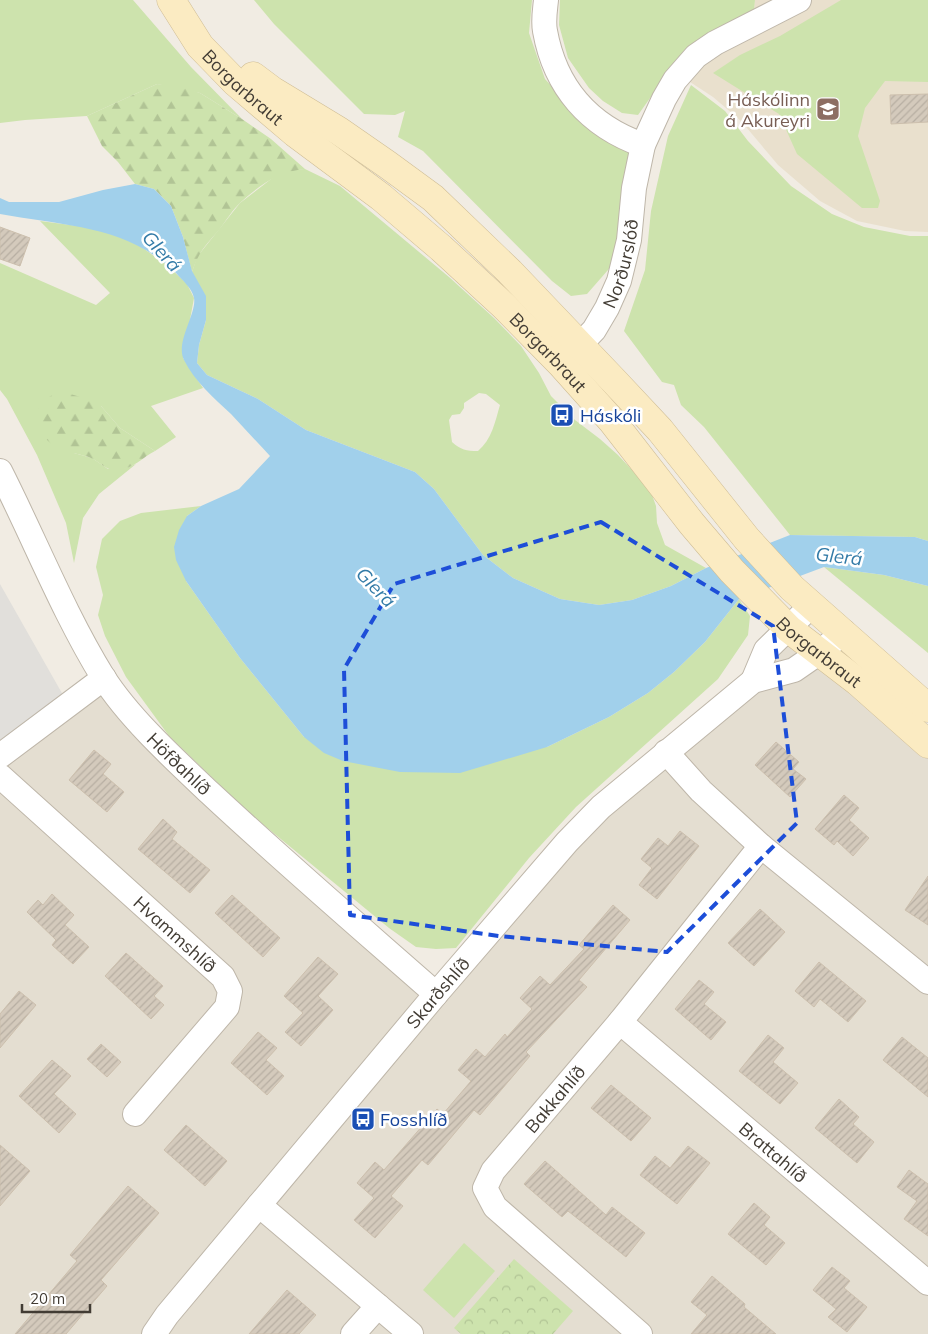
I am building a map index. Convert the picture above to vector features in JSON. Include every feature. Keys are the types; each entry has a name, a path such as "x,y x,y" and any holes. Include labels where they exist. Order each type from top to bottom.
{"street":[{"name":"Borgarbraut","path":"171,0 200,46 235,82 295,133 381,197 441,248 504,306 561,364 612,422 692,524 732,571 789,629 858,682 928,744"},
{"name":"Borgarbraut","path":"175,0 235,61 273,91 338,131 433,198 510,272 660,430 747,540 802,596 928,708"},
{"path":"546,0 544,29 560,78 578,102 598,121 624,138 643,145"},
{"name":"Norðurslóð","path":"561,364 594,330 607,308 619,281 629,240 634,188 643,145 675,80 696,56 738,30 799,0"},
{"name":"Höfðahlíð","path":"0,471 64,604 104,678 131,713 180,764 243,824 436,994"},
{"name":"Skarðshlíð","path":"753,681 766,650 789,629 802,596"},
{"name":"Skarðshlíð","path":"154,1334 167,1315 436,994 567,842 601,807 753,681 794,670 844,632"},
{"path":"0,756 104,678"},
{"path":"666,752 701,792 761,846 928,982"},
{"name":"Hvammshlíð","path":"0,776 223,977 230,991 227,1007 136,1114"},
{"name":"Bakkahlíð","path":"640,1334 495,1207 485,1188 493,1171 620,1022 761,846"},
{"name":"Brattahlíð","path":"620,1022 928,1283"},
{"path":"259,1205 411,1334"},
{"path":"353,1334 378,1306"}],"highlighted area":[{"path":"601,522 773,626 797,823 667,952 499,936 350,915 344,669 394,584"}],"shaded area":[{"name":"Háskólinn á Akureyri","path":"755,0 928,0 928,232 905,231 857,221 820,201 778,165 741,121 713,97 684,78 754,11"},
{"path":"0,584 63,695 0,742"},
{"path":"808,628 928,733 928,1334 0,1334 0,760 104,681 435,994 615,792"}],"green space":[{"path":"0,0 133,0 191,67 242,119 200,93 157,84 87,116 0,123"},
{"path":"254,0 532,0 529,33 545,79 577,114 632,152 624,247 608,270 587,294 571,296 552,281 423,151 398,137 405,111 395,115 364,114 274,24"},
{"path":"560,0 755,0 754,11 670,70 638,115 622,113 603,101 589,88 568,58 559,25"},
{"path":"841,0 928,0 928,82 885,81 865,108 858,136 880,201 878,208 862,208 797,154 779,114 713,73 740,55 780,36"},
{"path":"157,84 182,87 200,93 271,139 305,169 296,170 270,180 241,202 203,249 192,272 183,237 171,206 154,189 135,184 118,162 102,146 87,116"},
{"path":"691,85 725,111 748,141 791,186 832,214 864,227 910,236 928,236 928,541 915,537 790,535 704,427 681,405 674,385 662,382 624,331 645,270 651,211 668,136"},
{"path":"305,169 340,186 449,277 494,318 521,346 539,373 551,396 575,420 618,455 652,495 656,506 657,523 665,545 706,568 671,586 632,600 599,605 560,599 513,578 483,555 434,489 415,472 306,430 258,399 207,375 197,363 199,345 206,320 192,272 197,257 240,203 275,176 290,170","holes":["479,393 486,394 500,405 490,436 478,451 461,448 452,442 449,420 452,415 460,414 464,408 464,403"]},
{"path":"40,221 86,227 113,234 137,244 167,265 187,284 194,298 183,358 203,388 151,406 176,437 155,451 120,428 101,406 74,453 92,458 108,469 126,468 136,464 99,494 83,518 74,563 66,523 37,455 7,399 0,390 0,263 96,305 110,293"},
{"path":"60,391 84,398 101,406 120,428 155,451 128,467 113,470 91,458 61,449 51,443 43,436 35,424 39,407 44,400"},
{"path":"201,506 187,516 186,581 240,658 304,737 547,747 609,717 648,693 674,672 705,642 739,599 750,616 748,635 718,679 576,807 529,858 456,948 416,947 389,928 249,813 169,736 126,677 105,636 98,615 103,595 96,567 102,539 120,521 141,513"},
{"path":"824,567 884,575 928,586 928,653"},
{"path":"464,1243 495,1271 454,1318 423,1290"},
{"path":"514,1259 573,1311 553,1334 461,1334 454,1328"}],"water":[{"name":"Glerá","path":"135,184 154,189 171,206 183,237 192,271 206,296 206,320 199,345 197,363 207,375 258,399 306,430 415,472 434,489 483,555 513,578 560,599 599,605 632,600 671,586 706,568 790,535 915,537 928,541 928,586 884,575 824,567 739,599 705,642 674,672 648,693 609,717 547,747 460,773 400,772 343,761 324,753 304,737 240,658 186,581 176,560 174,547 179,530 187,516 201,506 239,489 270,456 199,383 184,360 182,345 194,304 191,291 176,273 157,257 137,245 116,236 71,225 0,214 0,198 9,202 59,202 103,190"}],"building":[{"path":"928,94 928,122 891,124 890,95"},
{"path":"0,227 30,238 20,266 0,259"},
{"path":"776,742 799,762 793,769 806,779 790,797 755,765"},
{"path":"94,750 111,764 103,774 124,792 107,812 69,780"},
{"path":"844,795 859,808 849,820 869,838 853,856 837,841 834,845 815,829"},
{"path":"163,819 177,832 172,839 210,870 190,893 138,849"},
{"path":"680,831 699,846 657,899 639,885 652,868 641,859 658,838 668,846"},
{"path":"928,876 928,925 905,910"},
{"path":"52,894 74,915 65,925 89,947 73,964 52,945 56,940 27,912 38,900 43,905"},
{"path":"232,895 280,938 263,957 215,913"},
{"path":"613,905 630,920 579,980 587,987 526,1052 530,1056 480,1115 474,1110 428,1165 422,1160 391,1196 403,1206 375,1238 354,1220 374,1198 357,1183 375,1162 384,1170 437,1109 443,1114 471,1081 458,1070 476,1049 485,1057 505,1034 507,1037 532,1009 520,998 540,976 550,985 584,949 579,945"},
{"path":"760,909 785,932 754,966 728,943"},
{"path":"126,953 163,986 154,996 164,1005 151,1019 105,976"},
{"path":"318,957 338,974 318,996 333,1010 301,1046 285,1032 303,1013 284,996"},
{"path":"819,962 866,1001 848,1022 820,999 814,1007 795,991"},
{"path":"699,980 714,992 704,1004 726,1022 711,1040 675,1009"},
{"path":"19,991 36,1005 0,1048 0,1014"},
{"path":"258,1032 277,1048 266,1060 284,1076 267,1095 231,1063"},
{"path":"768,1035 784,1048 773,1062 798,1083 780,1104 739,1071"},
{"path":"902,1037 928,1058 928,1097 883,1060"},
{"path":"101,1044 121,1062 107,1077 87,1059"},
{"path":"52,1060 71,1076 54,1094 76,1114 59,1133 19,1096"},
{"path":"611,1085 651,1118 631,1141 591,1108"},
{"path":"839,1099 859,1117 853,1124 874,1142 857,1163 815,1128"},
{"path":"186,1125 227,1161 205,1186 164,1150"},
{"path":"0,1145 30,1171 0,1206"},
{"path":"688,1146 710,1163 677,1204 640,1175 655,1156 670,1168"},
{"path":"545,1161 606,1215 612,1207 645,1233 626,1257 568,1211 562,1217 524,1184"},
{"path":"909,1170 928,1184 928,1236 904,1219 917,1201 897,1187"},
{"path":"128,1186 159,1213 101,1280 107,1286 66,1334 15,1334 77,1261 70,1255"},
{"path":"754,1203 770,1217 764,1225 785,1243 766,1265 728,1234"},
{"path":"832,1267 850,1281 844,1288 867,1307 847,1332 828,1317 836,1309 813,1290"},
{"path":"712,1276 776,1334 691,1334 707,1315 691,1302"},
{"path":"287,1290 316,1315 299,1334 249,1334"}],"place":[{"name":"Háskólinn á Akureyri","path":"828,109"},
{"name":"Háskóli","path":"562,415"},
{"name":"Fosshlíð","path":"363,1119"}]}
